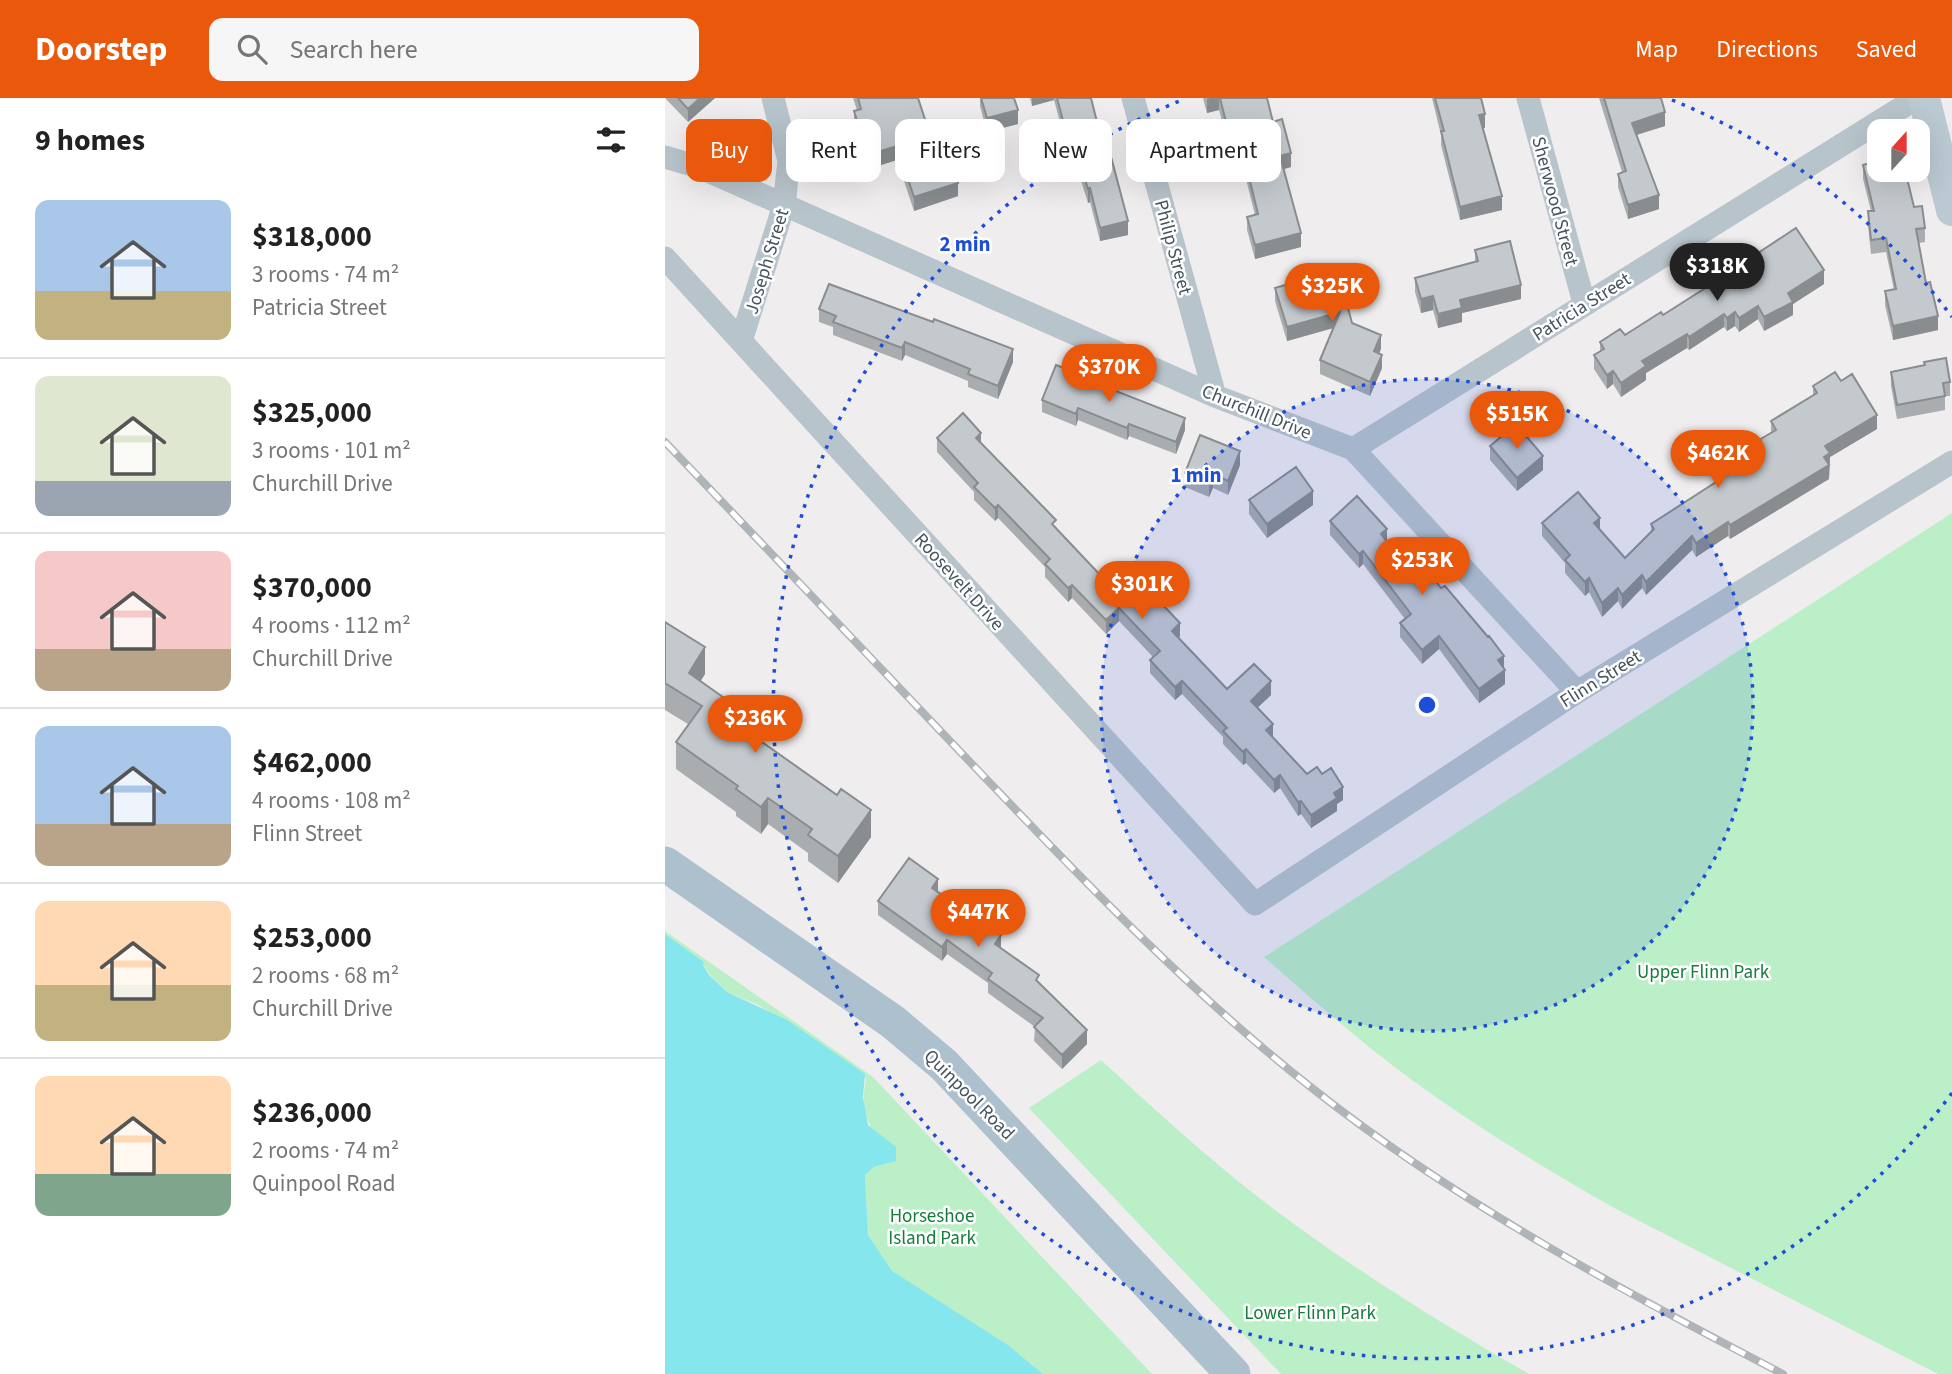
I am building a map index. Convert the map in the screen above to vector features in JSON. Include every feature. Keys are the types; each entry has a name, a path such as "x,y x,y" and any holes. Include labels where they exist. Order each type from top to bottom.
{"main road":[{"name":"Quinpool Road","path":"665,864 893,1022 944,1065 1233,1374"}],"street":[{"name":"Joseph Street","path":"741,341 784,205 789,161 773,98"},
{"name":"Philip Street","path":"1133,98 1215,396"},
{"name":"Sherwood Street","path":"1528,98 1584,303"},
{"name":"Patricia Street","path":"1353,449 1917,98"},
{"path":"1924,98 1952,210"},
{"name":"Churchill Drive","path":"665,157 699,167 1215,396 1353,449 1577,692"},
{"name":"Roosevelt Drive","path":"665,258 1255,904"},
{"name":"Flinn Street","path":"1255,904 1577,692 1952,462"}],"green space":[{"name":"Upper Flinn Park","path":"1952,513 1952,1374 1938,1374 1616,1209 1537,1163 1393,1066 1264,957"},
{"name":"Horseshoe Island Park","path":"665,931 873,1077 1152,1374 1043,1374 1008,1345 892,1272 868,1235 865,1174 874,1167 895,1161 869,1123 864,1104 866,1078 783,1020 756,1004 727,992 710,975 703,965 704,962 665,934"},
{"name":"Lower Flinn Park","path":"1101,1060 1217,1164 1290,1221 1391,1290 1529,1374 1281,1374 1029,1108"}],"water":[{"path":"665,934 704,962 709,975 727,992 787,1020 865,1074 863,1097 868,1125 896,1147 896,1161 874,1167 865,1175 868,1235 892,1271 1008,1345 1043,1374 665,1374"}],"building":[{"path":"678,98 700,98 688,109"},
{"path":"858,98 918,98 925,119 895,119 895,147 881,151 881,119 857,119 854,111 861,109"},
{"path":"981,98 1014,98 1018,110 987,118"},
{"path":"1057,98 1091,98 1096,119 1063,119"},
{"path":"1220,98 1267,98 1272,119 1225,119"},
{"path":"1435,98 1481,98 1485,114 1479,115 1502,196 1460,207"},
{"path":"1604,98 1661,98 1665,112 1632,123 1659,195 1628,205 1618,174 1626,171"},
{"path":"1282,119 1291,153 1281,156"},
{"path":"1281,160 1301,233 1255,245 1247,217 1258,214 1250,182 1281,182"},
{"path":"1112,161 1128,221 1100,228 1090,188 1088,189 1086,182 1112,182"},
{"path":"1867,164 1867,182 1863,165"},
{"path":"909,182 958,183 914,197"},
{"path":"1867,182 1908,182 1914,207 1922,206 1925,228 1916,229 1926,283 1930,282 1938,316 1893,326 1885,291 1896,289 1886,238 1871,240 1868,211 1874,211"},
{"path":"1796,228 1824,270 1788,293 1793,302 1764,317 1758,306 1739,318 1735,312 1727,318 1724,314 1689,337 1687,334 1642,361 1646,366 1621,383 1613,371 1607,375 1594,355 1604,349 1600,342 1620,329 1625,335 1661,312 1663,315 1707,287 1704,282 1751,255 1752,257"},
{"path":"1510,241 1521,285 1460,300 1462,308 1438,314 1433,296 1421,299 1415,278 1478,261 1475,250"},
{"path":"1338,270 1352,323 1381,335 1374,351 1382,355 1370,382 1320,360 1340,312 1287,327 1275,288"},
{"path":"829,284 1013,349 998,386 968,374 970,369 905,342 902,348 833,322 836,316 819,309"},
{"path":"1946,358 1950,382 1943,383 1945,396 1897,405 1891,372"},
{"path":"1056,365 1185,418 1176,442 1129,424 1127,428 1078,408 1076,414 1042,400"},
{"path":"1835,372 1841,381 1852,374 1877,415 1825,446 1830,453 1824,457 1829,465 1696,543 1692,536 1646,582 1642,575 1622,595 1618,588 1602,603 1589,578 1585,582 1565,560 1570,555 1542,523 1578,492 1600,518 1594,523 1625,558 1654,529 1651,524 1744,464 1737,453 1776,430 1771,421 1817,393 1813,386"},
{"path":"963,413 981,433 976,438 1056,520 1052,524 1103,578 1112,570 1133,593 1143,584 1180,623 1172,631 1227,689 1254,664 1271,681 1251,701 1273,724 1266,730 1307,774 1317,767 1322,774 1331,768 1343,787 1334,793 1337,798 1311,815 1301,801 1298,802 1280,775 1274,780 1246,749 1243,752 1223,731 1227,728 1182,681 1175,687 1150,660 1160,651 1119,608 1106,620 1072,585 1068,588 1045,564 1050,559 998,505 995,508 974,487 978,483 937,438"},
{"path":"1516,424 1543,456 1517,478 1490,446"},
{"path":"1200,435 1240,451 1228,481 1213,474 1209,483 1185,473"},
{"path":"1296,467 1313,491 1267,524 1249,500"},
{"path":"1357,496 1387,529 1381,534 1406,567 1418,558 1441,588 1445,586 1489,636 1504,656 1498,660 1505,670 1479,689 1439,636 1422,650 1400,623 1411,614 1363,551 1359,554 1330,521"},
{"path":"665,622 705,647 689,673 744,712 735,723 837,795 841,789 871,810 838,856 808,835 812,829 768,798 761,807 736,789 738,786 676,742 702,706 665,683"},
{"path":"909,858 938,879 932,888 1001,935 995,944 1039,975 1036,980 1087,1030 1062,1055 1034,1027 1043,1018 988,979 992,973 947,940 942,947 878,901"}],"railway":[{"path":"665,442 1095,891 1181,975 1270,1054 1372,1133 1485,1209 1602,1278 1783,1374"}]}
